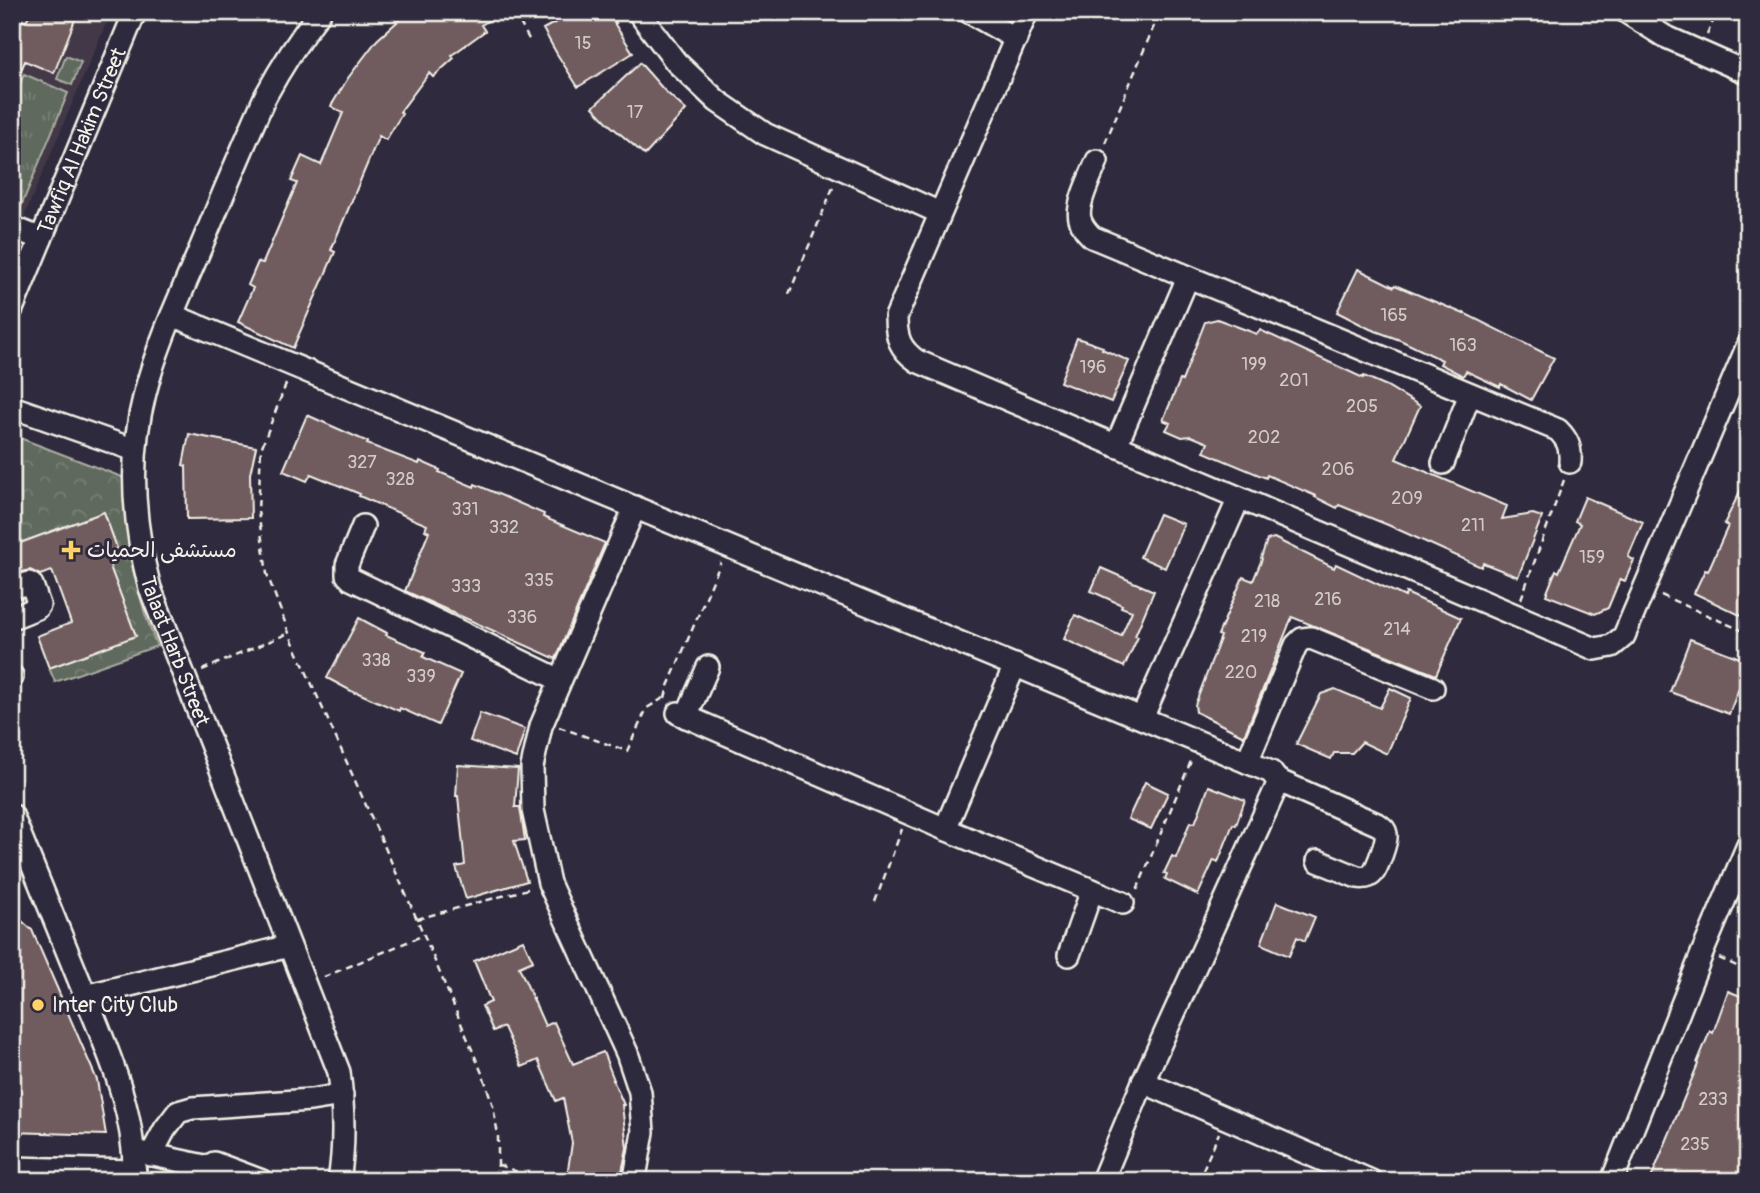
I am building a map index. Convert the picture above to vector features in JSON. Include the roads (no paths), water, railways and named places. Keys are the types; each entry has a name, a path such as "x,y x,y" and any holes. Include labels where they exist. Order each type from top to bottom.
{"street":[{"name":"Tawfiq Al Hakim Street","path":"12,309 135,12"},
{"name":"Talaat Harb Street","path":"320,12 283,64 265,97 152,368 144,395 135,450 135,506 142,561 154,601 339,1072 344,1142 339,1181"},
{"path":"638,12 676,62 718,102 765,134 940,213"},
{"path":"970,12 1016,39"},
{"path":"1027,12 896,317 896,331 900,343 907,354 917,362 1595,649 1604,649 1624,636 1746,352"},
{"path":"1626,12 1664,36 1748,73"},
{"path":"1097,161 1079,206 1079,218 1092,237 1558,430 1571,450 1570,461"},
{"path":"12,227 41,239"},
{"path":"1115,446 1188,277"},
{"path":"172,315 1247,761 1271,772 1277,780 1384,828 1386,840 1375,872 1369,876 1357,877 1318,861"},
{"path":"1443,463 1470,394"},
{"path":"12,407 135,450"},
{"path":"1142,718 1239,498"},
{"path":"633,1181 643,1132 640,1092 627,1054 549,883 533,810 532,767 543,721 635,508"},
{"path":"363,526 347,565 347,575 351,579 560,680"},
{"path":"12,588 29,583 39,605 12,618"},
{"path":"1247,761 1296,645 1301,639 1311,638 1433,688"},
{"path":"946,829 1016,665"},
{"path":"708,667 676,709 908,813 1123,903"},
{"path":"1102,1181 1143,1082 1277,786 1277,780"},
{"path":"12,815 124,1096 138,1164"},
{"path":"1612,1181 1748,845"},
{"path":"1069,955 1092,890"},
{"path":"85,996 289,946"},
{"path":"1143,1082 1371,1181"},
{"path":"138,1164 178,1112 192,1108 342,1096"},
{"path":"12,1168 138,1164 206,1174 212,1164 218,1163 262,1181"}],"place":[{"name":"مستشفى الحميات","path":"71,550"},
{"name":"Inter City Club","path":"38,1005"}]}
